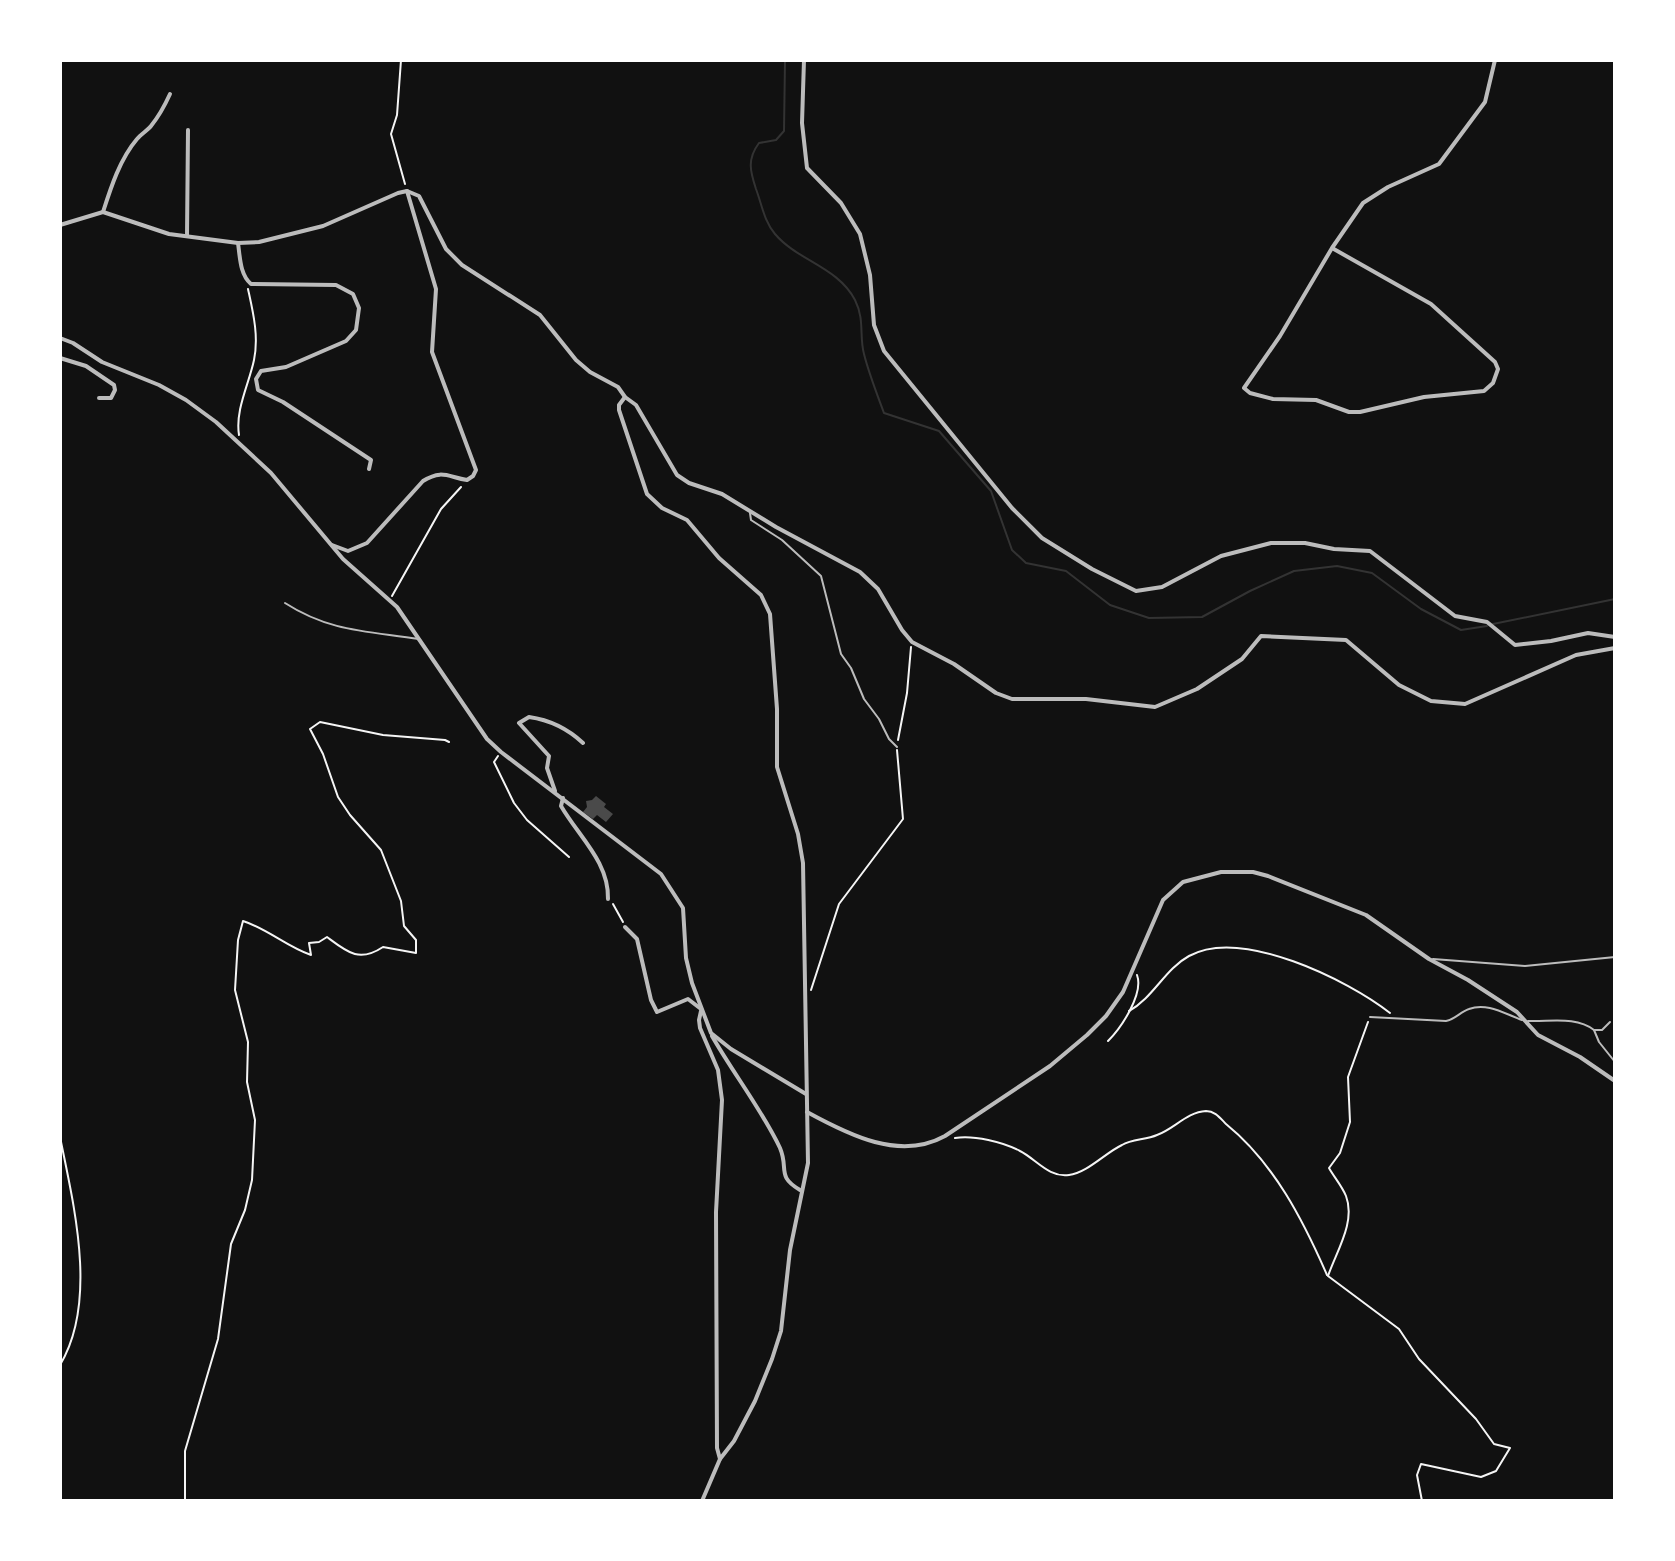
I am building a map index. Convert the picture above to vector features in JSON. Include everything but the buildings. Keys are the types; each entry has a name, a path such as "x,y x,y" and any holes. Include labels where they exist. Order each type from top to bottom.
{"street":[{"path":"804,60 802,123 807,168 841,203 860,234 870,275 874,325 884,351 1012,508 1042,538 1092,569 1136,591 1162,587 1221,556 1271,543 1305,543 1334,549 1370,551 1455,616 1487,622 1515,645 1588,633 1615,637"},
{"path":"1332,248 1431,304 1495,362 1498,369 1493,383 1480,392 1424,397 1354,413 1316,400 1273,399 1246,391 1246,384 1280,336 1332,248 1363,203 1388,187 1439,164 1485,102 1495,60"},
{"path":"103,212 121,166 138,138 150,129 170,94"},
{"path":"187,236 188,130"},
{"path":"327,542 348,551 367,543 423,481 434,474 467,480 476,470 432,352 436,289 407,191"},
{"path":"60,225 103,212 152,230 238,243 259,242 323,226 373,202 407,191 419,196 446,249 462,265 540,315 576,360 590,372 618,387 636,405 677,475 689,483 722,494 860,572 878,589 912,642 954,664 996,693 1012,699 1086,699 1155,707 1197,689 1231,667 1261,636 1346,640 1399,685 1431,701 1465,704 1576,655 1615,648"},
{"path":"238,243 246,280 259,286 336,285 353,294 359,308 356,330 346,341 286,367 261,371 256,385 263,394 283,402 371,460 369,469"},
{"path":"60,338 102,362 159,385 216,422 280,482 343,559 390,601 420,639 487,739 661,874 683,908 686,958 711,1033 780,1148 784,1176 800,1190"},
{"path":"60,358 86,366 114,385 111,398 99,398"},
{"path":"625,397 619,410 647,494 662,508 687,520 719,558 761,595 770,614 777,709 777,767 798,834 803,863 808,1163 790,1250 781,1331 755,1401 734,1441 720,1459 702,1501"},
{"path":"556,793 547,768 549,756 519,723 529,717 552,722 583,743"},
{"path":"563,798 561,806 604,871 608,899"},
{"path":"807,1112 882,1144 913,1147 931,1143 1061,1058 1106,1016 1123,992 1157,912 1172,890 1196,877 1238,871 1268,876 1366,915 1429,959 1517,1012 1538,1035 1580,1057 1615,1081"},
{"path":"625,927 637,939 651,1000 657,1012 688,999 701,1009"},
{"path":"701,1009 700,1028 718,1070 722,1100 716,1212 717,1448 720,1459"},
{"path":"711,1033 731,1049 806,1094"}],"lane":[{"path":"750,510 751,520 782,540 821,576 841,654 851,668 864,699 897,747"},
{"path":"285,603 302,614 352,632 420,639"},
{"path":"1429,959 1525,966 1615,957"},
{"path":"1370,1017 1446,1021 1454,1020 1471,1008 1481,1007 1492,1008 1524,1021 1585,1023 1594,1030 1599,1042 1615,1062"},
{"path":"1594,1030 1602,1030 1610,1022"}],"path":[{"path":"401,60 397,115 391,134 407,191"},
{"path":"239,443 238,422 255,357 255,323 246,280"},
{"path":"390,601 441,509 467,480"},
{"path":"810,995 839,904 903,819 897,747 912,642"},
{"path":"185,1501 185,1451 215,1348 231,1244 245,1210 252,1180 255,1120 247,1082 248,1042 235,990 238,940 243,921 311,955 309,943 327,937 357,955 372,955 383,947 416,953 416,940 404,926 401,901 381,850 338,797 323,754 310,729 320,722 383,735 449,742"},
{"path":"501,752 494,762 514,803 527,820 569,857"},
{"path":"608,899 621,915 625,927"},
{"path":"1129,1011 1187,957 1210,950 1249,949 1275,954 1335,980 1372,1000 1399,1020"},
{"path":"1108,1041 1129,1011 1139,982 1134,971"},
{"path":"1328,1276 1347,1231 1349,1207 1345,1193 1329,1168 1340,1153 1350,1122 1349,1070 1370,1017"},
{"path":"956,1137 1005,1145 1021,1151 1057,1174 1070,1175 1124,1144 1158,1135 1190,1116 1204,1111 1213,1112 1237,1133 1282,1186 1328,1276 1399,1329 1419,1359 1476,1419 1494,1444 1510,1448 1496,1471 1481,1477 1421,1464 1417,1475 1422,1501"},
{"path":"60,1137 71,1190 78,1249 80,1309 73,1341 60,1365"}],"waterway":[{"path":"785,60 784,131 776,140 759,143 751,160 752,176 768,224 784,243 848,289 858,307 864,354 884,413 939,431 991,491 1012,550 1026,563 1066,571 1110,605 1149,618 1202,617 1294,571 1337,566 1372,573 1421,609 1461,630 1487,626"},
{"path":"1493,624 1615,599"}]}
